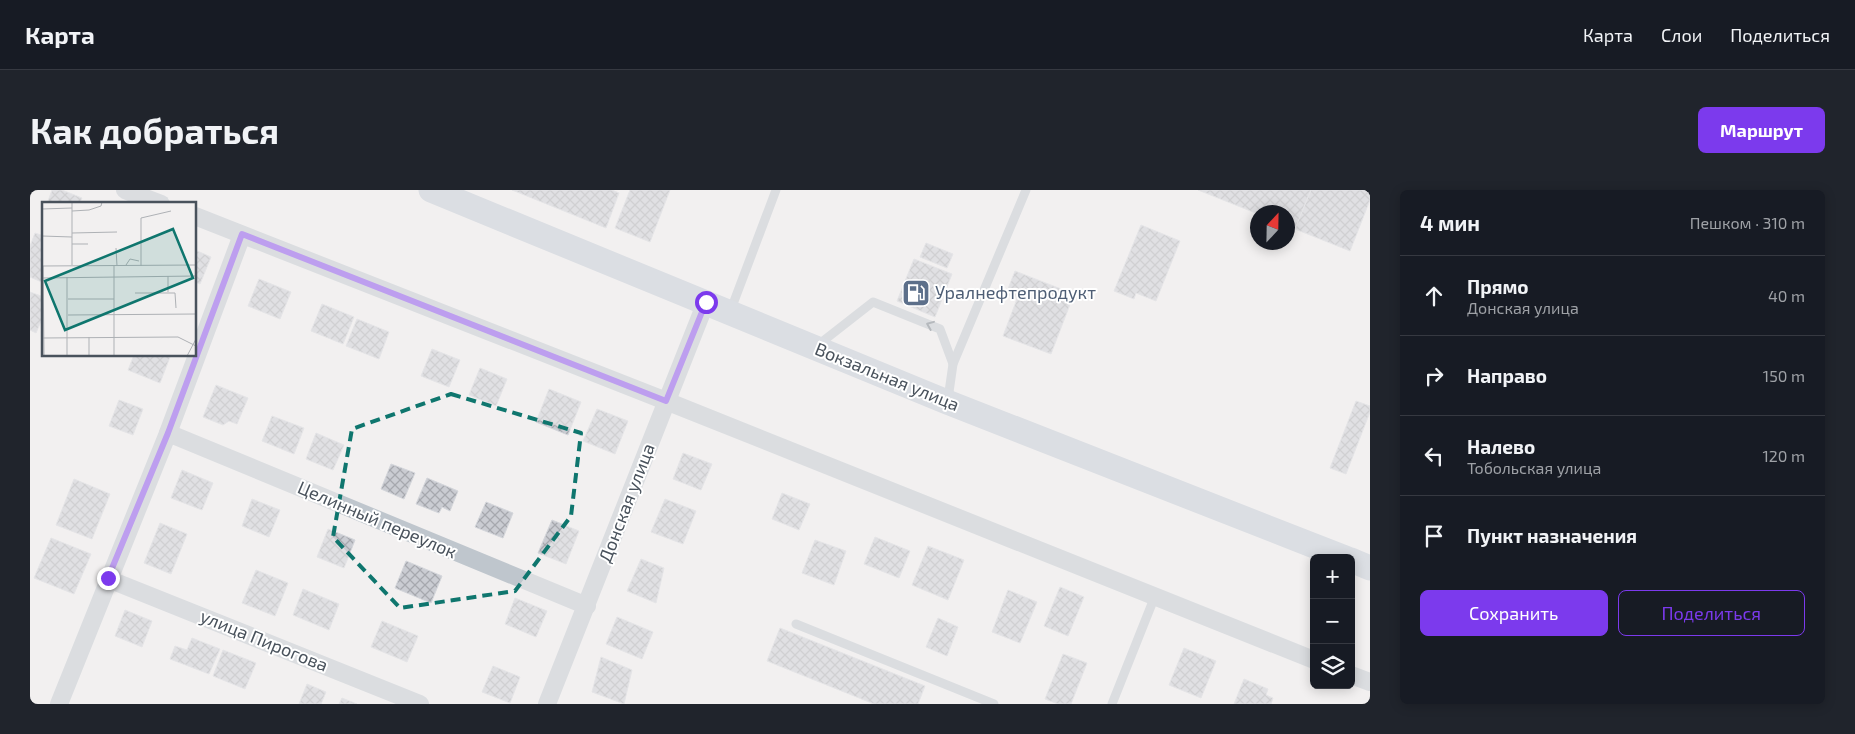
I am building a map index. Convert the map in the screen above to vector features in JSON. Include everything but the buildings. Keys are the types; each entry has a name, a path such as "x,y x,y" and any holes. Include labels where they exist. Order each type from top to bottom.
{"main road":[{"name":"Вокзальная улица","path":"431,190 947,402 1335,554"},
{"path":"1355,562 1370,568"}],"street":[{"path":"125,190 157,202"},
{"path":"196,216 666,401 1310,658"},
{"path":"59,704 108,578 168,433 242,234"},
{"name":"Донская улица","path":"547,704 706,302"},
{"name":"Целинный переулок","path":"168,433 587,606"},
{"name":"улица Пирогова","path":"108,578 420,704"},
{"path":"1355,676 1370,682"}],"lane":[{"path":"730,312 776,190"},
{"path":"947,402 954,364 1026,190"},
{"path":"815,347 873,302 940,329 954,364"},
{"path":"1112,704 1155,596"},
{"path":"796,624 994,704"}],"highlighted area":[{"path":"451,394 581,433 571,516 515,591 400,608 333,537 352,429"}],"place":[{"name":"Уралнефтепродукт","path":"916,293"}],"route":[{"path":"108,578 168,433 242,234 666,401 706,302"}]}
